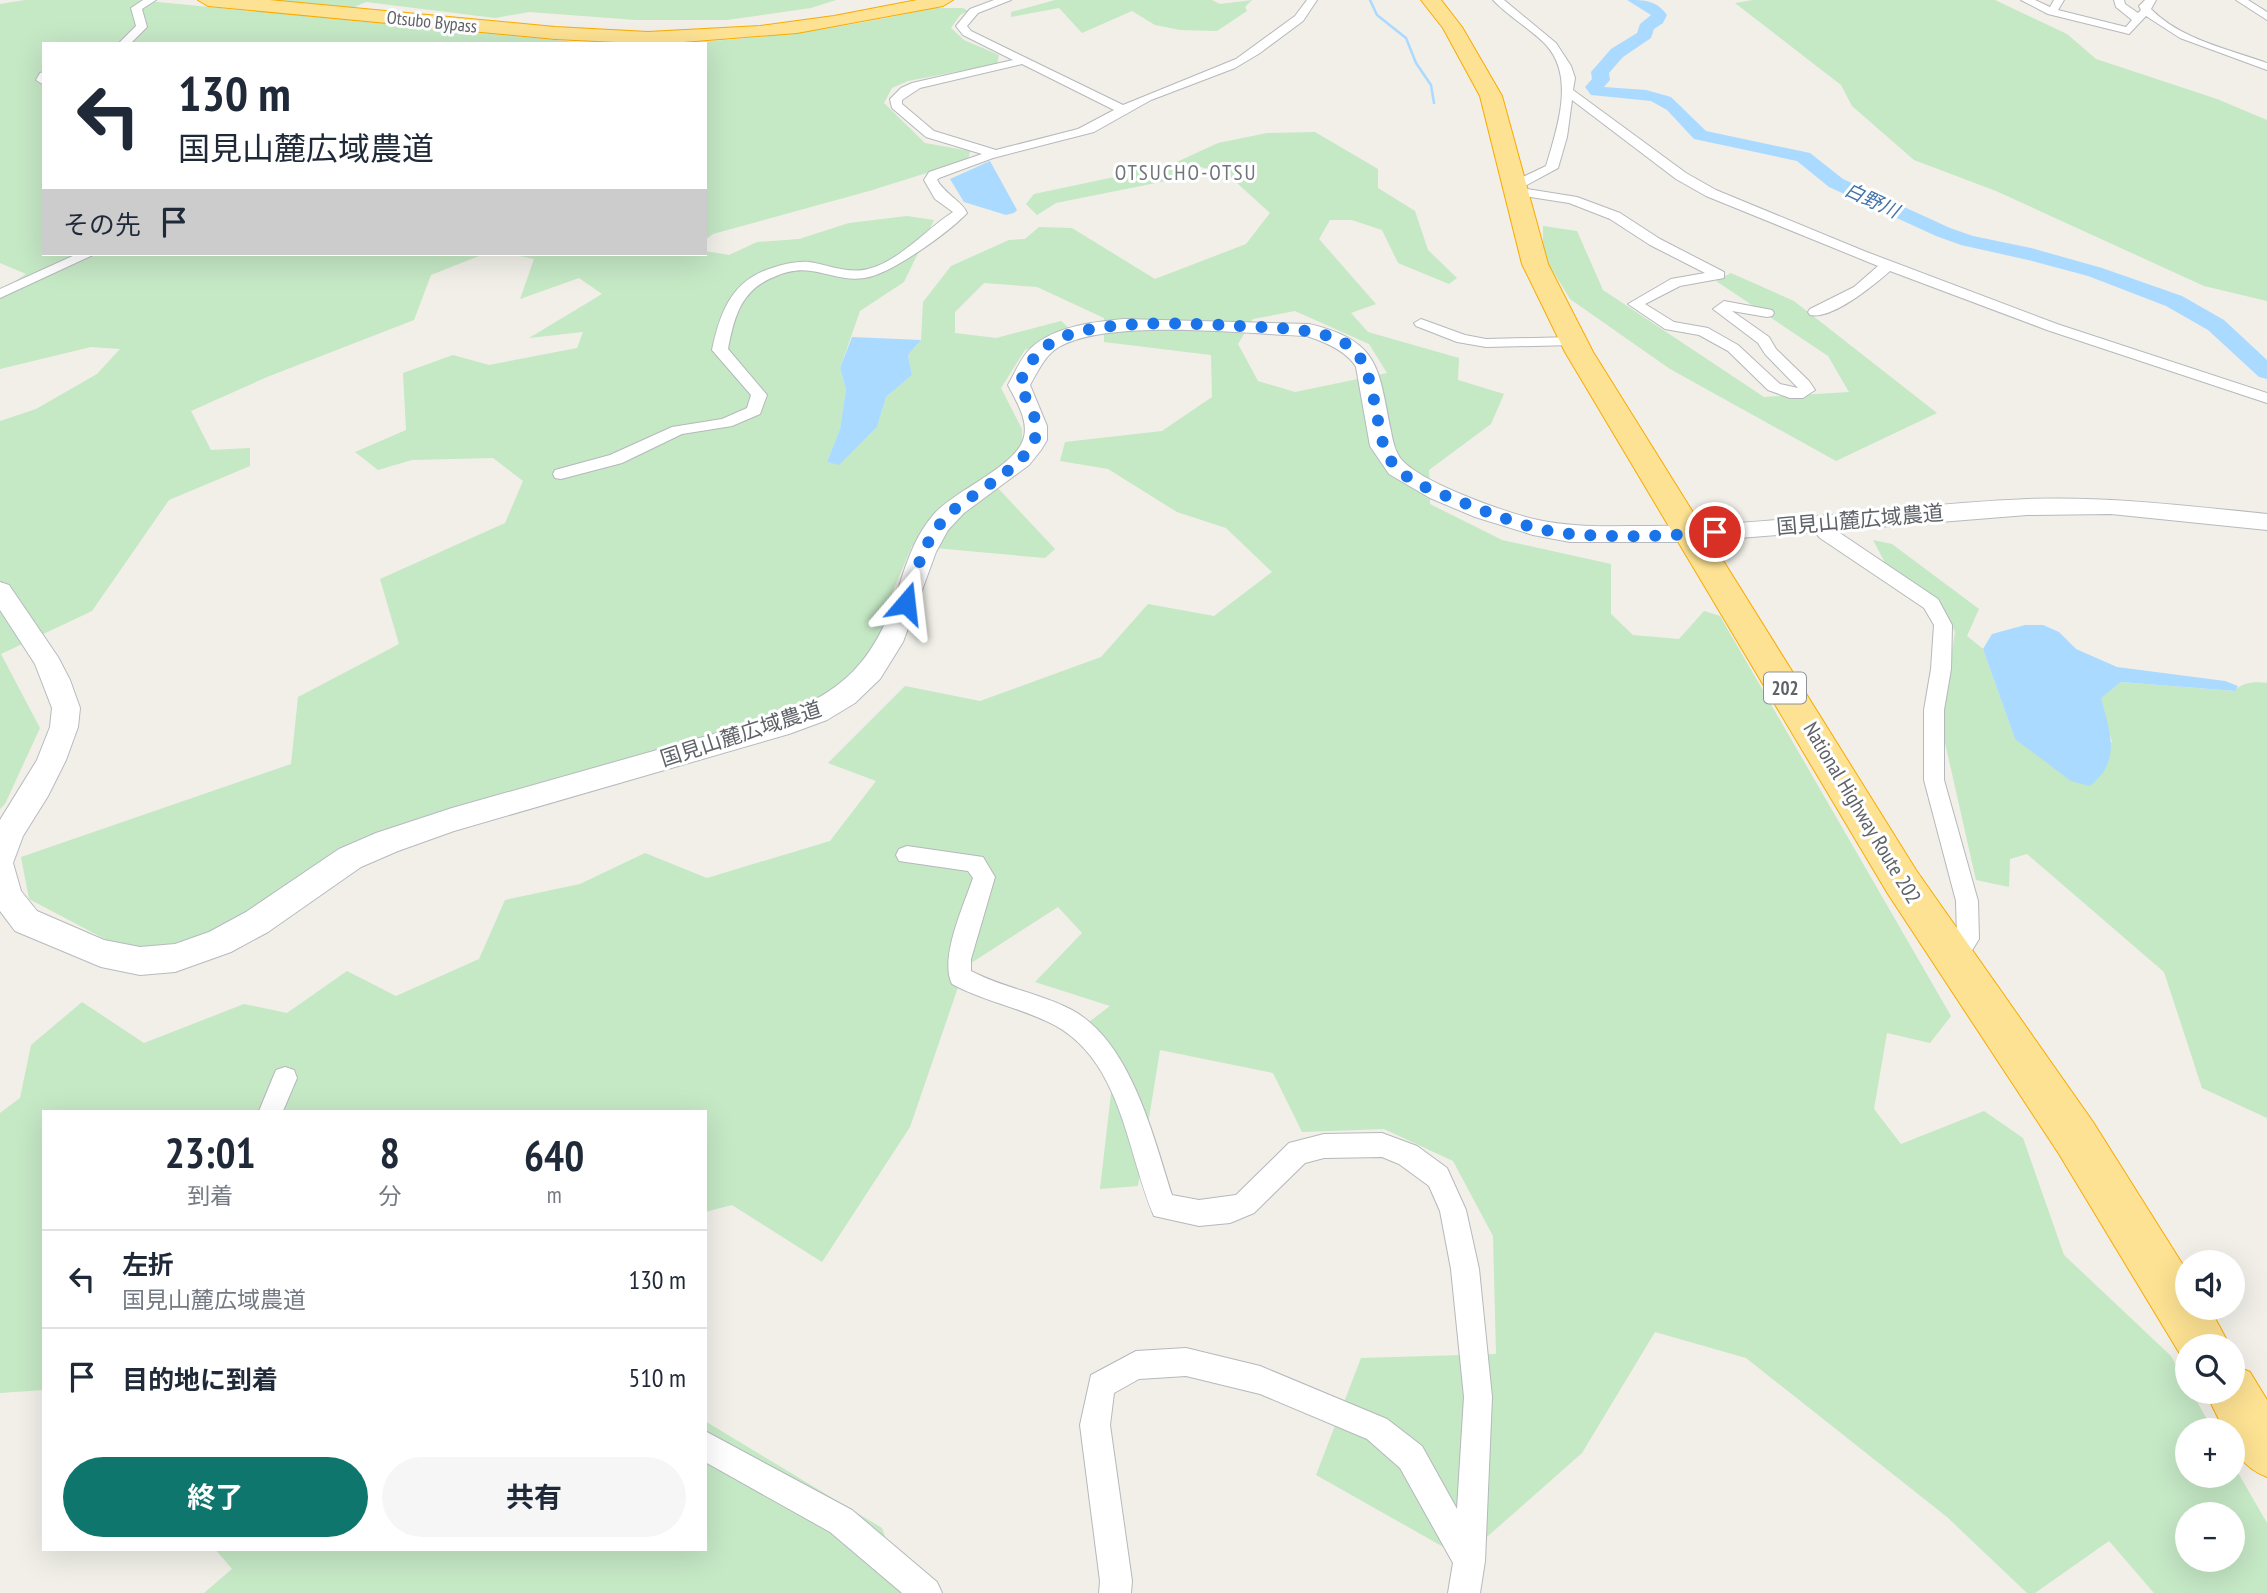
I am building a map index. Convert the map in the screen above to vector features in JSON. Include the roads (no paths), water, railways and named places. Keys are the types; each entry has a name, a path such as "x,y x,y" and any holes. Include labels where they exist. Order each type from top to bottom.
{"highway":[{"name":"Otsubo Bypass","path":"208,0 585,36 645,38 741,34 875,15 943,0"},
{"name":"Otsubo Bypass","path":"741,34 838,19 914,0"},
{"name":"National Highway Route 202","path":"1431,0 1452,27 1491,96 1535,264 1573,341 1902,882 2076,1138 2197,1334"},
{"path":"2239,1404 2267,1450"}],"street":[{"path":"125,42 142,27 136,8 151,0"},
{"path":"810,25 930,0"},
{"path":"1006,0 972,12 961,26 967,33 1122,109"},
{"path":"561,474 616,459 678,430 726,423 754,411 759,395 720,350 739,294 755,281 797,266 810,265 838,275 873,273 892,263 939,225 960,213 959,208 940,196 930,180 934,175 996,153 1083,132 1105,122 1122,109 1245,59 1305,14 1312,0"},
{"path":"1498,0 1552,44 1569,79 1561,137 1552,168 1516,188"},
{"path":"2026,0 2052,12 2129,31 2145,9"},
{"path":"2052,12 2059,0"},
{"path":"2119,0 2120,5 2145,9 2159,23 2176,31 2267,67"},
{"path":"2241,0 2267,17"},
{"path":"996,153 930,134 896,105 896,99 905,90 916,85 1022,61"},
{"path":"1566,90 1693,184 1888,265 2052,327 2267,398"},
{"path":"1516,188 1572,200 1615,216 1655,242 1718,275 1676,282 1635,304 1670,326 1703,331 1733,348 1774,387 1790,393 1803,393 1807,390 1770,352 1763,330 1754,322 1720,309 1724,305 1767,313"},
{"path":"0,294 84,256"},
{"path":"1815,312 1859,290 1888,265"},
{"path":"1421,323 1462,339 1486,343 1573,341"},
{"name":"国見山麓広域農道","path":"0,869 7,896 26,920 101,953 140,961 176,958 220,942 257,922 350,858 387,842 452,820 779,726 829,706 863,683 882,659 899,626 920,557 928,540 947,515 1028,452 1034,442 1037,426 1019,385 1037,354 1052,342 1090,329 1124,325 1281,328 1309,330 1331,337 1350,346 1360,355 1367,368 1382,446 1397,468 1417,482 1484,511 1533,527 1570,534 1690,534 2027,506 2110,506 2267,522"},
{"path":"1816,523 1826,534 1931,604 1943,625 1941,669 1934,710 1934,780 1967,901 1968,939 1954,960"},
{"path":"0,591 28,628 66,708 57,751 39,786 1,845"},
{"path":"907,855 975,863 984,877 959,959 960,977 1067,1020 1104,1053 1129,1107 1163,1207 1199,1213 1230,1210 1245,1204 1298,1152 1324,1146 1382,1145 1408,1155 1438,1177 1453,1210 1465,1269 1478,1397 1469,1561 1464,1593"},
{"path":"271,1110 285,1078"},
{"path":"1115,1593 1116,1581 1095,1424 1101,1385 1136,1365 1186,1362 1260,1380 1377,1429 1411,1457 1469,1561"},
{"path":"707,1447 841,1521 926,1593"}],"water":[{"path":"990,161 1017,210 1014,213 1006,215 964,202 950,179"},
{"path":"852,337 921,340 908,355 912,375 886,397 877,427 839,465 827,462 840,429 846,389 840,368"},
{"path":"2025,625 2043,625 2059,632 2076,649 2117,667 2225,681 2238,686 2235,691 2121,682 2101,698 2111,745 2106,766 2090,786 2071,781 2015,739 1983,649 1992,634"}],"waterway":[{"path":"1370,0 1377,15 1406,38 1416,63 1431,85 1434,103"},
{"name":"白野川","path":"1635,0 1654,9 1659,15 1657,20 1646,27 1645,35 1617,53 1600,72 1601,80 1594,87 1597,91 1646,95 1665,100 1700,135 1803,157 1836,183 1943,232 1968,241 2031,254 2095,272 2174,301 2216,325 2267,372"}],"district":[{"name":"OTSUCHO-OTSU","path":"1186,173"}]}
